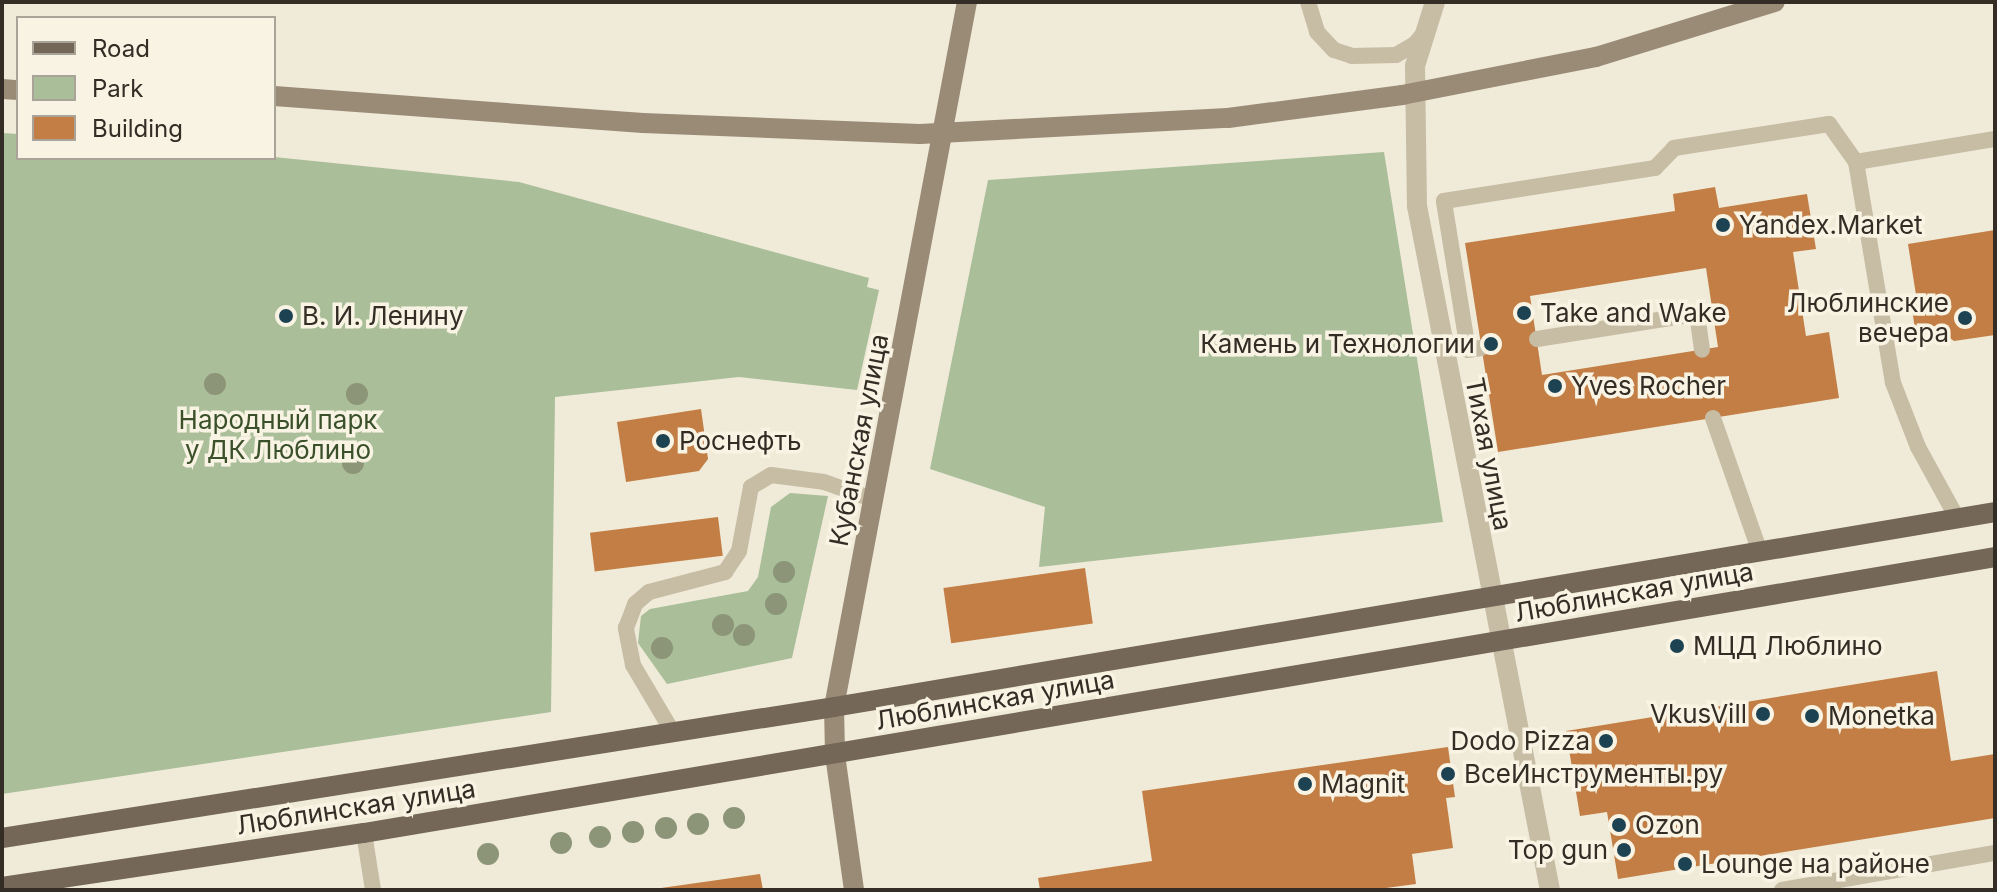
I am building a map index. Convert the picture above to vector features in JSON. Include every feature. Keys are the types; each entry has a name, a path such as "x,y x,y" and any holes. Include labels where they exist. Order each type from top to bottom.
{"main road":[{"name":"Кубанская улица","path":"854,890 835,754 834,707 967,2"},
{"path":"276,96 643,123 920,134 1228,118 1402,95 1596,57 1775,2"},
{"name":"Люблинская улица","path":"2,838 834,707 1995,512"},
{"name":"Люблинская улица","path":"2,887 364,833 1995,557"}],"street":[{"name":"Тихая улица","path":"1435,2 1415,66 1417,206 1550,890"}],"lane":[{"path":"1308,2 1317,32 1334,50 1352,56 1396,55 1415,44 1429,26"},
{"path":"1481,348 1468,350 1444,201 1655,168 1674,148 1829,124 1856,162 1893,383 1930,472 1957,518"},
{"path":"1856,162 1995,139"},
{"path":"1537,339 1697,314 1702,350"},
{"path":"1713,418 1760,552"},
{"path":"672,731 633,665 626,628 635,604 649,592 725,572 739,551 751,487 771,475 824,482 872,499"},
{"path":"364,833 373,890"},
{"path":"1782,890 1995,853"}],"green space":[{"name":"Народный парк у ДК Люблино","path":"2,133 16,134 16,160 276,160 276,157 519,182 869,278 867,287 879,290 857,390 739,377 555,397 551,712 2,794"},
{"path":"1384,152 1443,522 1039,567 1045,507 930,469 988,180"},
{"path":"790,493 828,496 792,658 667,684 638,643 641,616 650,609 748,591 758,577 771,507"}],"building":[{"path":"1715,187 1719,208 1807,194 1816,249 1793,252 1806,336 1829,332 1839,398 1498,452 1465,243 1675,211 1673,194","holes":["1706,268 1718,347 1542,375 1530,296"]},
{"path":"1995,230 1995,335 1954,341 1934,326 1915,329 1910,296 1916,295 1908,244"},
{"name":"Роснефть","path":"701,409 708,459 699,471 626,482 617,422"},
{"path":"718,517 723,556 595,571 590,533"},
{"path":"1085,568 1093,623 951,643 943,588"},
{"path":"1937,671 1951,761 1995,754 1995,818 1618,879 1607,812 1580,816 1566,731"},
{"path":"1448,747 1455,797 1446,798 1453,848 1412,854 1416,884 1371,890 1040,890 1038,878 1152,861 1142,791"},
{"path":"760,874 763,890 661,890 661,888"}],"place":[{"name":"Yandex.Market","path":"1723,225"},
{"name":"Take and Wake","path":"1524,313"},
{"name":"В. И. Ленину","path":"286,316"},
{"name":"Люблинские вечера","path":"1965,318"},
{"name":"Камень и Технологии","path":"1491,344"},
{"name":"Yves Rocher","path":"1555,386"},
{"name":"Роснефть","path":"663,441"},
{"name":"МЦД Люблино","path":"1677,646"},
{"name":"VkusVill","path":"1763,714"},
{"name":"Monetka","path":"1812,716"},
{"name":"Dodo Pizza","path":"1606,741"},
{"name":"ВсеИнструменты.ру","path":"1448,774"},
{"name":"Magnit","path":"1305,784"},
{"name":"Ozon","path":"1619,825"},
{"name":"Top gun","path":"1624,850"},
{"name":"Lounge на районе","path":"1685,864"}]}
